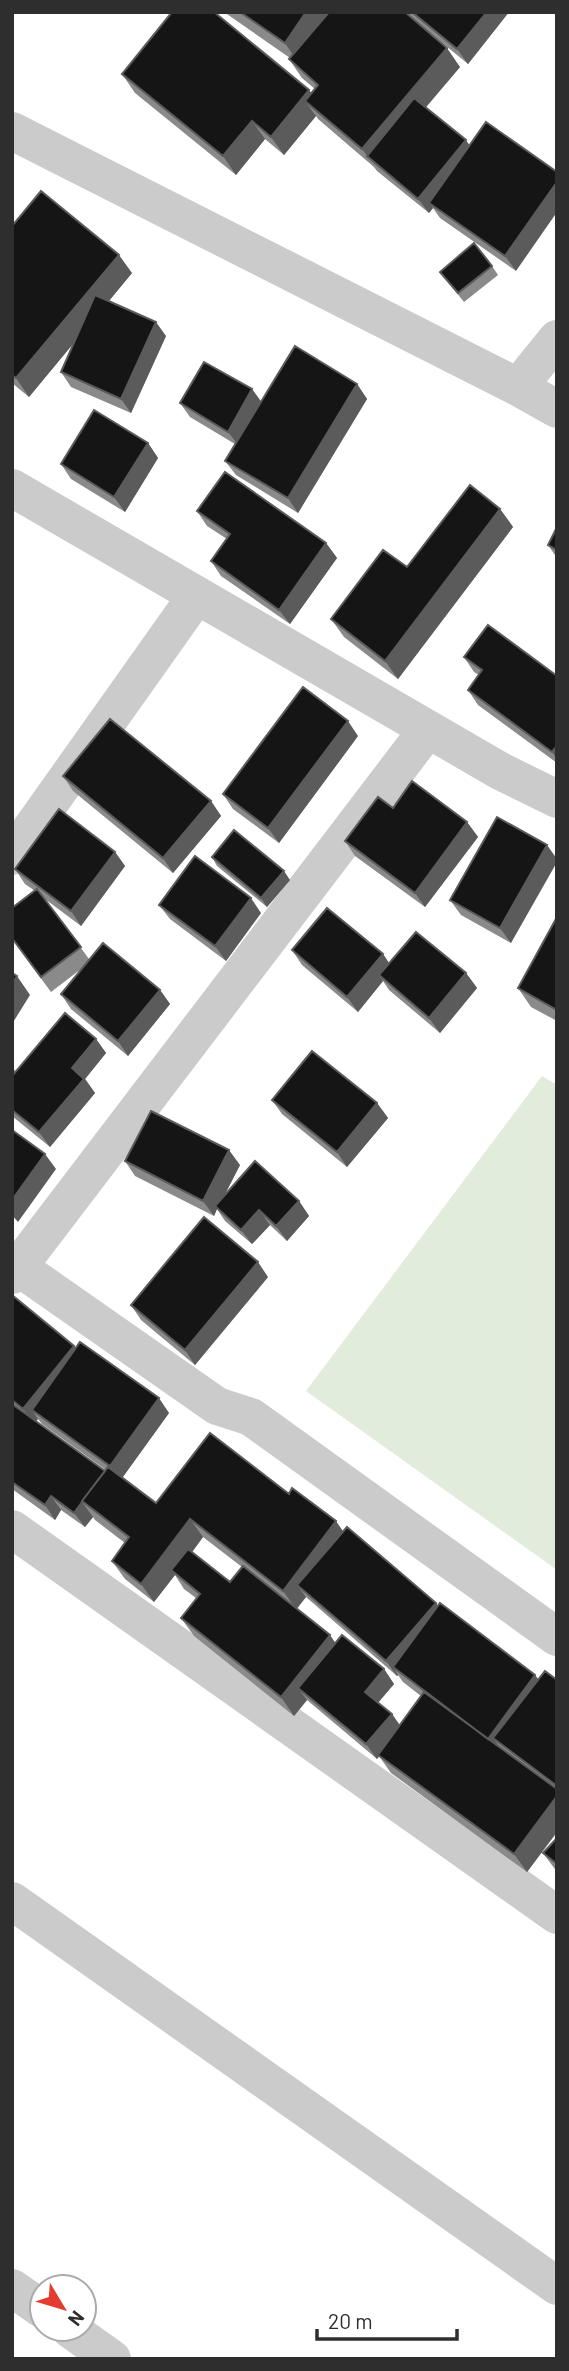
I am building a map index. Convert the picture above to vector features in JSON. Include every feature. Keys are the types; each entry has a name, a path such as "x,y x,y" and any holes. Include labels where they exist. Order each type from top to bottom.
{"street":[{"path":"17,143 518,387 557,409"},
{"path":"518,387 557,339"},
{"path":"12,488 502,772 557,799"},
{"path":"12,856 197,595"},
{"path":"428,729 15,1271 217,1406 251,1417 557,1637"},
{"path":"12,1529 557,1915"},
{"path":"12,1901 557,2286"},
{"path":"12,2288 28,2299"},
{"path":"90,2343 112,2359"}],"green space":[{"path":"542,1076 557,1085 557,1570 306,1391"}],"building":[{"path":"172,12 214,12 309,90 271,137 252,121 223,156 122,74"},
{"path":"240,12 306,12 285,43"},
{"path":"329,12 405,12 447,48 362,149 305,101 318,85 289,59"},
{"path":"412,12 487,12 457,49"},
{"path":"414,98 466,140 418,199 367,156"},
{"path":"486,122 557,172 557,182 505,256 429,203"},
{"path":"41,191 119,255 16,378 12,375 12,226"},
{"path":"474,243 492,266 458,293 440,272"},
{"path":"95,295 156,322 121,399 61,372"},
{"path":"295,346 357,384 288,498 225,461"},
{"path":"204,362 252,389 228,432 180,403"},
{"path":"94,410 148,443 114,497 61,464"},
{"path":"225,472 326,543 279,610 211,561 230,534 197,511"},
{"path":"470,485 500,509 385,661 331,619 383,550 407,567"},
{"path":"557,527 557,550 548,545"},
{"path":"488,625 557,676 557,746 552,752 468,690 482,670 464,657"},
{"path":"303,687 348,721 268,828 223,794"},
{"path":"110,719 211,801 163,858 63,776"},
{"path":"412,781 467,822 415,893 345,841 378,797 393,808"},
{"path":"59,809 115,852 71,911 15,869"},
{"path":"497,817 547,845 500,928 450,900"},
{"path":"234,830 284,871 261,898 212,857"},
{"path":"195,856 251,898 215,946 159,905"},
{"path":"37,889 81,947 41,977 12,938 12,908"},
{"path":"327,908 383,954 347,997 292,950"},
{"path":"557,917 557,1010 518,988"},
{"path":"416,932 466,973 429,1018 379,975"},
{"path":"103,943 160,990 118,1041 61,994"},
{"path":"65,1013 96,1039 72,1068 84,1079 39,1132 12,1110 12,1076"},
{"path":"312,1051 377,1103 337,1152 272,1100"},
{"path":"151,1111 229,1150 203,1201 125,1161"},
{"path":"12,1130 45,1154 12,1200"},
{"path":"255,1161 299,1201 276,1226 259,1210 241,1230 215,1206"},
{"path":"204,1217 258,1262 185,1350 131,1305"},
{"path":"12,1295 74,1346 23,1409 12,1400"},
{"path":"80,1342 159,1398 110,1466 32,1410"},
{"path":"12,1404 105,1471 74,1513 51,1496 45,1505 12,1482"},
{"path":"210,1433 289,1494 292,1488 336,1521 283,1591 190,1519 141,1584 112,1561 129,1537 82,1501 108,1467 156,1503"},
{"path":"347,1527 436,1603 386,1661 297,1585"},
{"path":"188,1549 230,1582 243,1566 330,1635 281,1697 181,1618 200,1594 171,1570"},
{"path":"440,1603 535,1675 488,1739 393,1667"},
{"path":"342,1635 384,1669 365,1692 392,1714 366,1744 298,1688"},
{"path":"545,1671 557,1680 557,1786 493,1738"},
{"path":"424,1692 557,1789 557,1796 514,1854 378,1755"},
{"path":"557,1838 557,1864 543,1853"}]}
